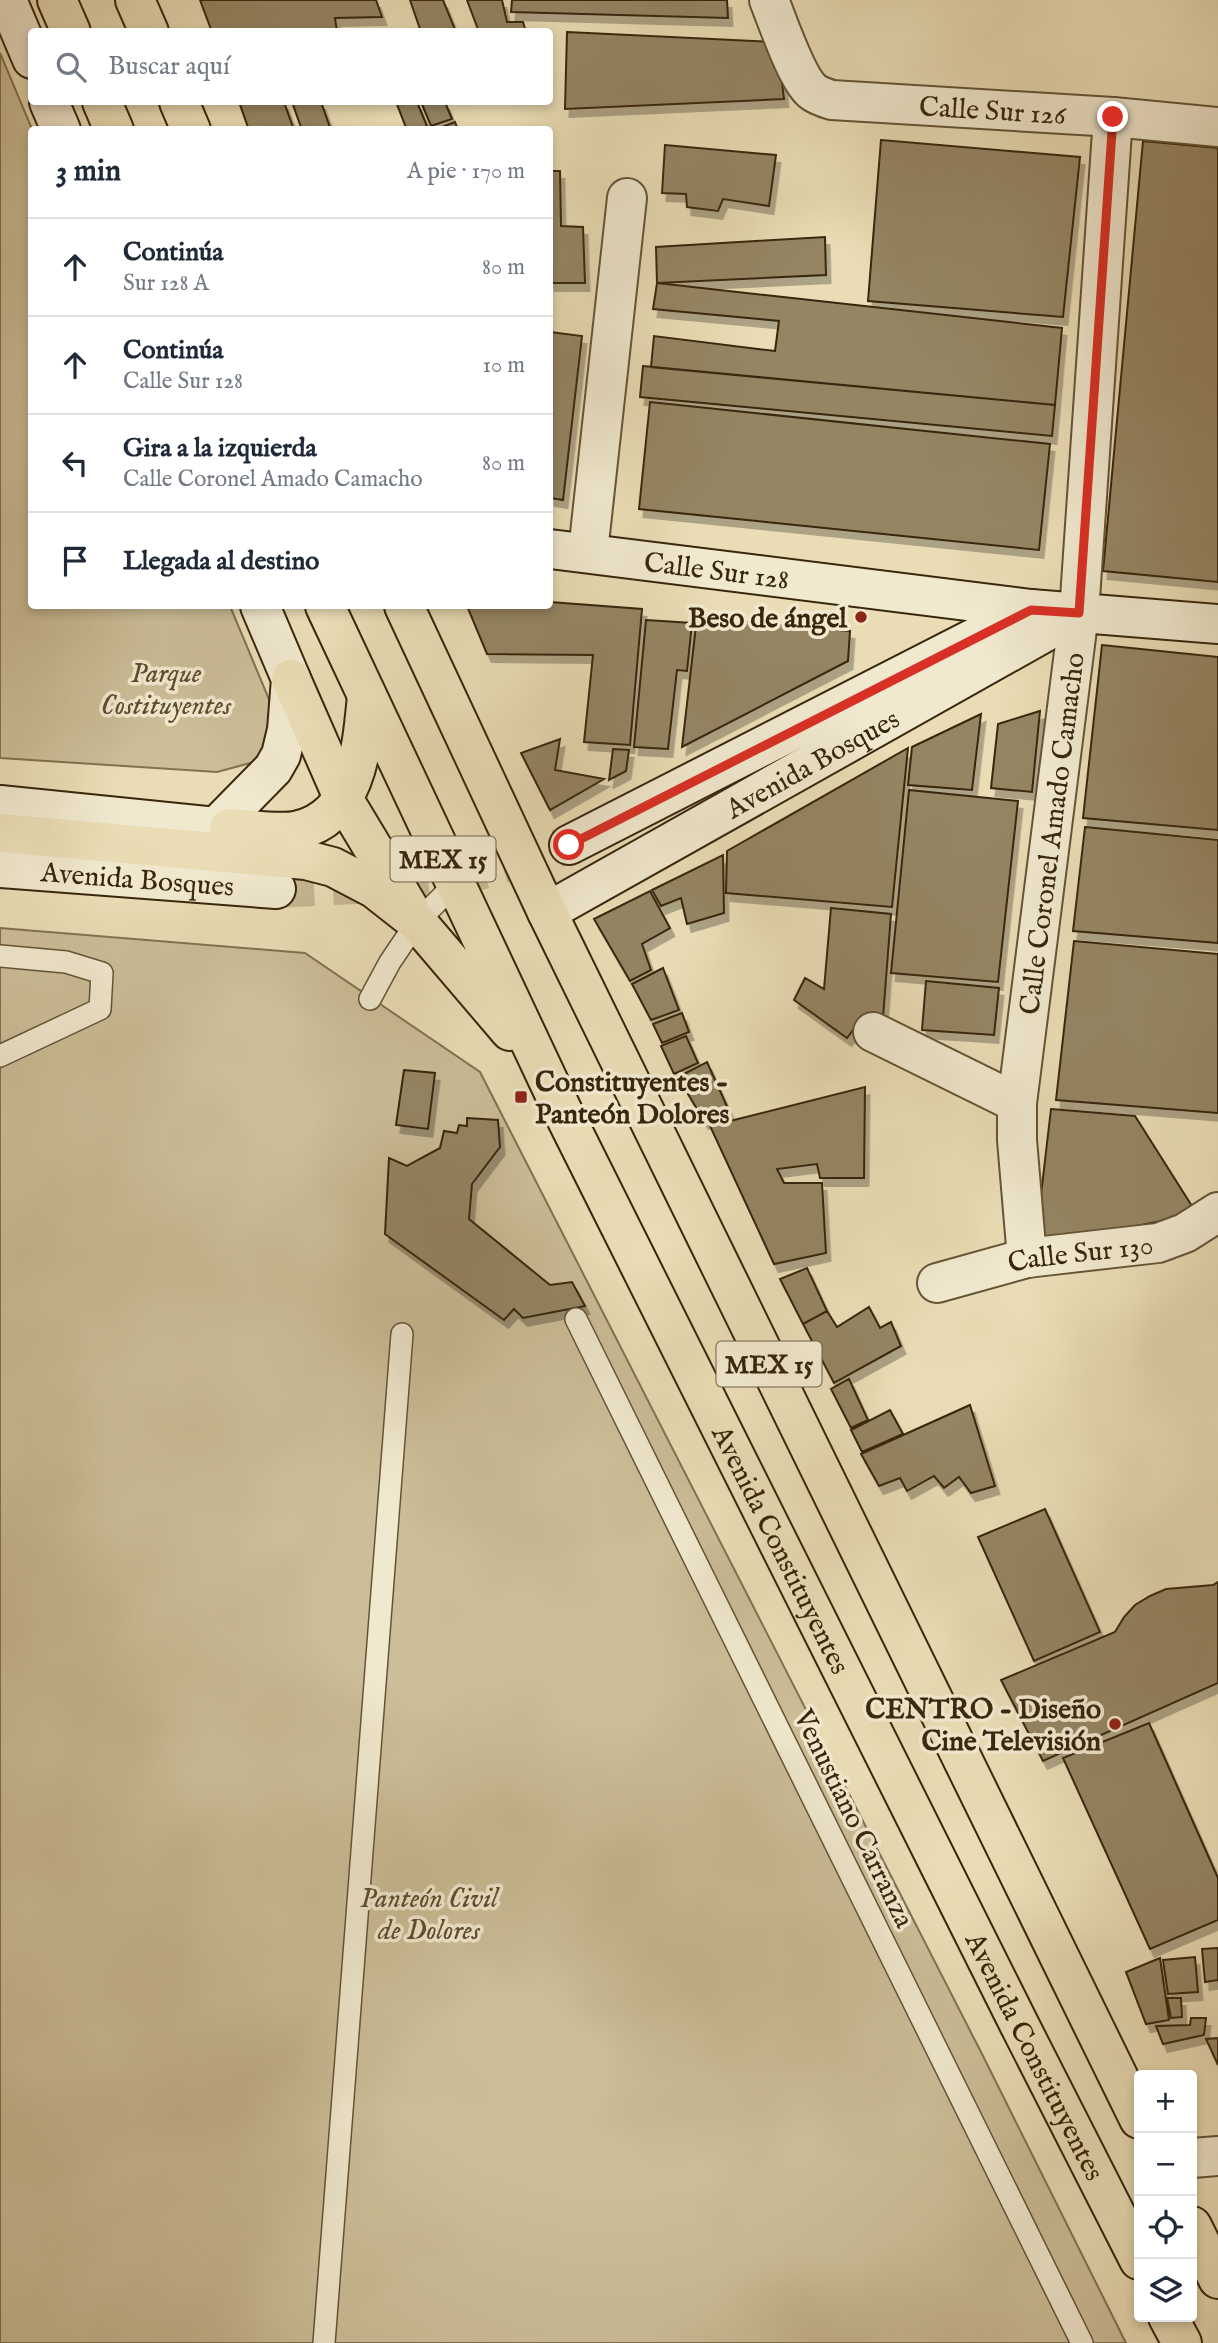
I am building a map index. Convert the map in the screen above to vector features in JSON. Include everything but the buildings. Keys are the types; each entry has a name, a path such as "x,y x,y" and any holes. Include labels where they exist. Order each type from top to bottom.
{"highway":[{"path":"57,0 69,28"},
{"path":"135,0 147,28"},
{"path":"103,105 112,126"},
{"path":"180,105 189,126"},
{"name":"Avenida Constituyentes","path":"326,609 541,1068 1138,2259"},
{"name":"MEX 15","path":"405,609 547,912 1134,2109"},
{"path":"291,679 344,800 417,922 541,1068"},
{"path":"216,827 298,831 330,815 344,800 363,741 367,696"},
{"path":"0,833 306,860 333,867 375,889 417,922"},
{"path":"1197,2235 1218,2279"},
{"path":"1171,2322 1182,2343"}],"street":[{"path":"7,0 28,50"},
{"name":"Calle Sur 126","path":"769,0 810,90 832,100 1113,117 1218,127"},
{"path":"50,105 59,126"},
{"name":"Calle Coronel Amado Camacho","path":"1027,1258 1017,1140 1017,1103 1079,613 1113,117"},
{"path":"588,552 627,198"},
{"name":"Calle Sur 128","path":"553,548 1031,610 1218,624"},
{"path":"0,805 216,827 273,769 281,755 287,730 291,679 261,609"},
{"path":"569,845 1031,610"},
{"name":"Avenida Bosques","path":"547,912 1079,613"},
{"name":"Avenida Bosques","path":"0,868 276,889"},
{"path":"873,1032 1017,1103"},
{"name":"Calle Sur 130","path":"937,1283 1027,1258 1158,1243 1185,1233 1218,1212"},
{"path":"1197,2158 1218,2156"}],"lane":[{"path":"370,999 390,962 417,922 455,884"},
{"path":"0,956 66,962 102,973 100,1009 0,1056"},
{"name":"Venustiano Carranza","path":"576,1319 1082,2343"},
{"path":"324,2343 402,1334"}],"green space":[{"name":"Parque Costituyentes","path":"0,53 31,126 28,126 28,609 231,609 276,716 269,743 254,762 217,772 0,758"},
{"name":"Panteón Civil de Dolores","path":"0,928 305,953 480,1072 982,2054 1126,2343 0,2343"}],"tunnel":[{"path":"276,889 395,883 479,871 569,845"}],"place":[{"name":"Beso de ángel","path":"861,617"},
{"name":"Constituyentes - Panteón Dolores","path":"521,1097"},
{"name":"CENTRO - Diseño Cine Televisión","path":"1115,1724"}],"route":[{"path":"569,845 1031,610 1079,613 1113,117"}]}
